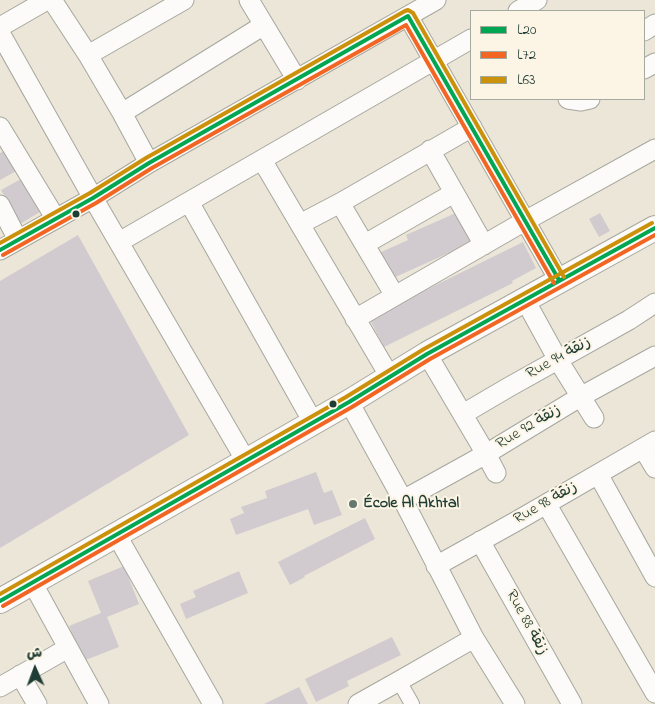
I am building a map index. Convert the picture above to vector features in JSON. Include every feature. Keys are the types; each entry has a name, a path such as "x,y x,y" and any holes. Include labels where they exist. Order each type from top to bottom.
{"street":[{"path":"0,27 47,0"},
{"path":"52,0 88,55 149,163"},
{"path":"88,55 184,0"},
{"path":"249,0 296,80"},
{"path":"520,10 537,0"},
{"path":"0,250 431,1"},
{"path":"408,16 560,280"},
{"path":"122,113 264,25"},
{"path":"0,33 93,198 246,461"},
{"path":"119,242 470,40"},
{"path":"300,224 472,127"},
{"path":"2,136 56,219"},
{"path":"355,319 655,149"},
{"path":"430,150 484,245"},
{"path":"262,160 390,377"},
{"path":"365,244 454,193"},
{"path":"189,202 313,422"},
{"path":"340,203 395,296"},
{"path":"0,205 18,240"},
{"path":"0,601 349,402 428,354 655,229"},
{"path":"525,300 558,360 594,418"},
{"name":"Rue 94 زنقة","path":"463,414 629,320 655,303"},
{"path":"428,354 496,473"},
{"name":"Rue 92 زنقة","path":"403,500 486,454 580,397 655,356"},
{"path":"349,402 403,500 474,638 515,704"},
{"path":"649,445 655,468"},
{"name":"Rue 98 زنقة","path":"436,566 649,445"},
{"path":"598,474 655,577"},
{"path":"546,505 654,695"},
{"path":"116,534 213,704"},
{"name":"Rue 88 زنقة","path":"480,541 572,704"},
{"path":"32,582 99,704"},
{"path":"358,704 474,638"},
{"path":"0,687 68,648"},
{"path":"20,675 37,704"},
{"path":"399,682 412,704"}],"building":[{"path":"7,150 18,170 0,180 0,153"},
{"path":"21,179 40,212 20,224 1,190"},
{"path":"458,212 473,242 391,279 379,253 408,240 406,235"},
{"path":"600,213 610,231 599,237 589,219"},
{"path":"78,235 189,435 0,548 0,281"},
{"path":"523,242 536,268 512,281 513,283 384,347 369,318"},
{"path":"316,472 324,493 332,490 342,515 314,525 308,509 236,535 230,519 244,513 241,507 267,498 265,491"},
{"path":"365,518 375,539 290,585 278,562"},
{"path":"124,566 139,604 107,617 119,647 83,661 69,626 101,613 88,581"},
{"path":"239,571 248,593 186,619 180,604 196,597 193,591"},
{"path":"392,637 401,655 347,681 349,686 316,702 305,679"},
{"path":"299,687 308,704 264,704"}],"transit line":[{"name":"L63","path":"0,243 408,10 413,13 564,277"},
{"name":"L20","path":"0,250 408,16 559,280"},
{"name":"L72","path":"3,255 96,203 152,168 406,25 554,283"},
{"name":"L63","path":"0,594 346,397 424,349 652,223"},
{"name":"L20","path":"0,601 349,402 427,354 655,228"},
{"name":"L72","path":"3,606 352,407 430,359 655,235"}],"place":[{"name":"École Al Akhtal","path":"353,504"}]}
